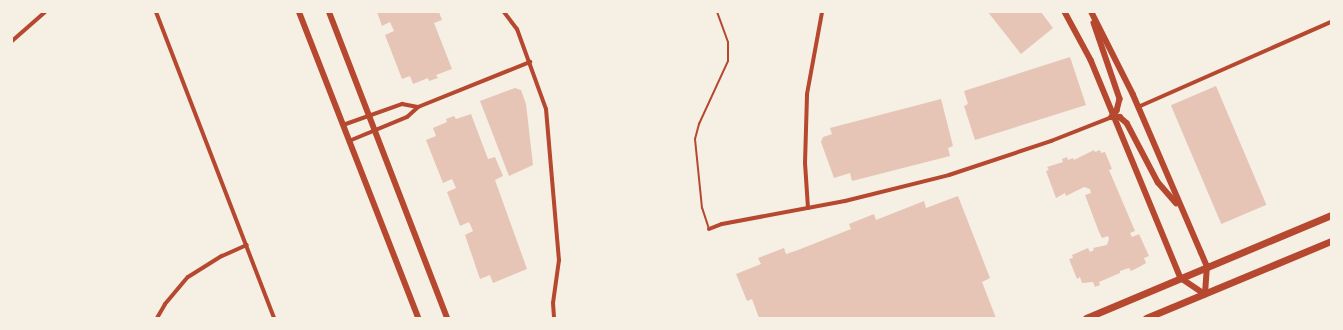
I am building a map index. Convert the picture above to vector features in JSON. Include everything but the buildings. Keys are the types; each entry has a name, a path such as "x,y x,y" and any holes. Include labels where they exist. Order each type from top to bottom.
{"main road":[{"path":"299,12 418,318"},
{"path":"329,12 447,318"},
{"path":"1086,318 1331,216"},
{"path":"1146,318 1331,241"},
{"path":"1263,269 1331,246"}],"street":[{"path":"12,41 45,12"},
{"path":"156,12 274,318"},
{"path":"504,12 517,29 546,109 559,260 553,302 554,318"},
{"path":"808,208 805,163 807,94 822,12"},
{"path":"1065,12 1091,60 1112,117 1181,278 1205,294 1207,267 1180,208 1138,107 1090,12"},
{"path":"1090,12 1120,99 1117,111 1112,117"},
{"path":"1138,107 1331,22"},
{"path":"349,141 407,117 418,107 530,62"},
{"path":"343,126 402,104 418,107"},
{"path":"709,228 722,224 808,208 949,175 1112,117 1120,117 1127,123 1158,182 1180,208"},
{"path":"157,318 165,304 188,276 222,256 247,246"}],"lane":[{"path":"709,228 702,208 695,139 698,124 728,61 728,42 717,12"}]}
